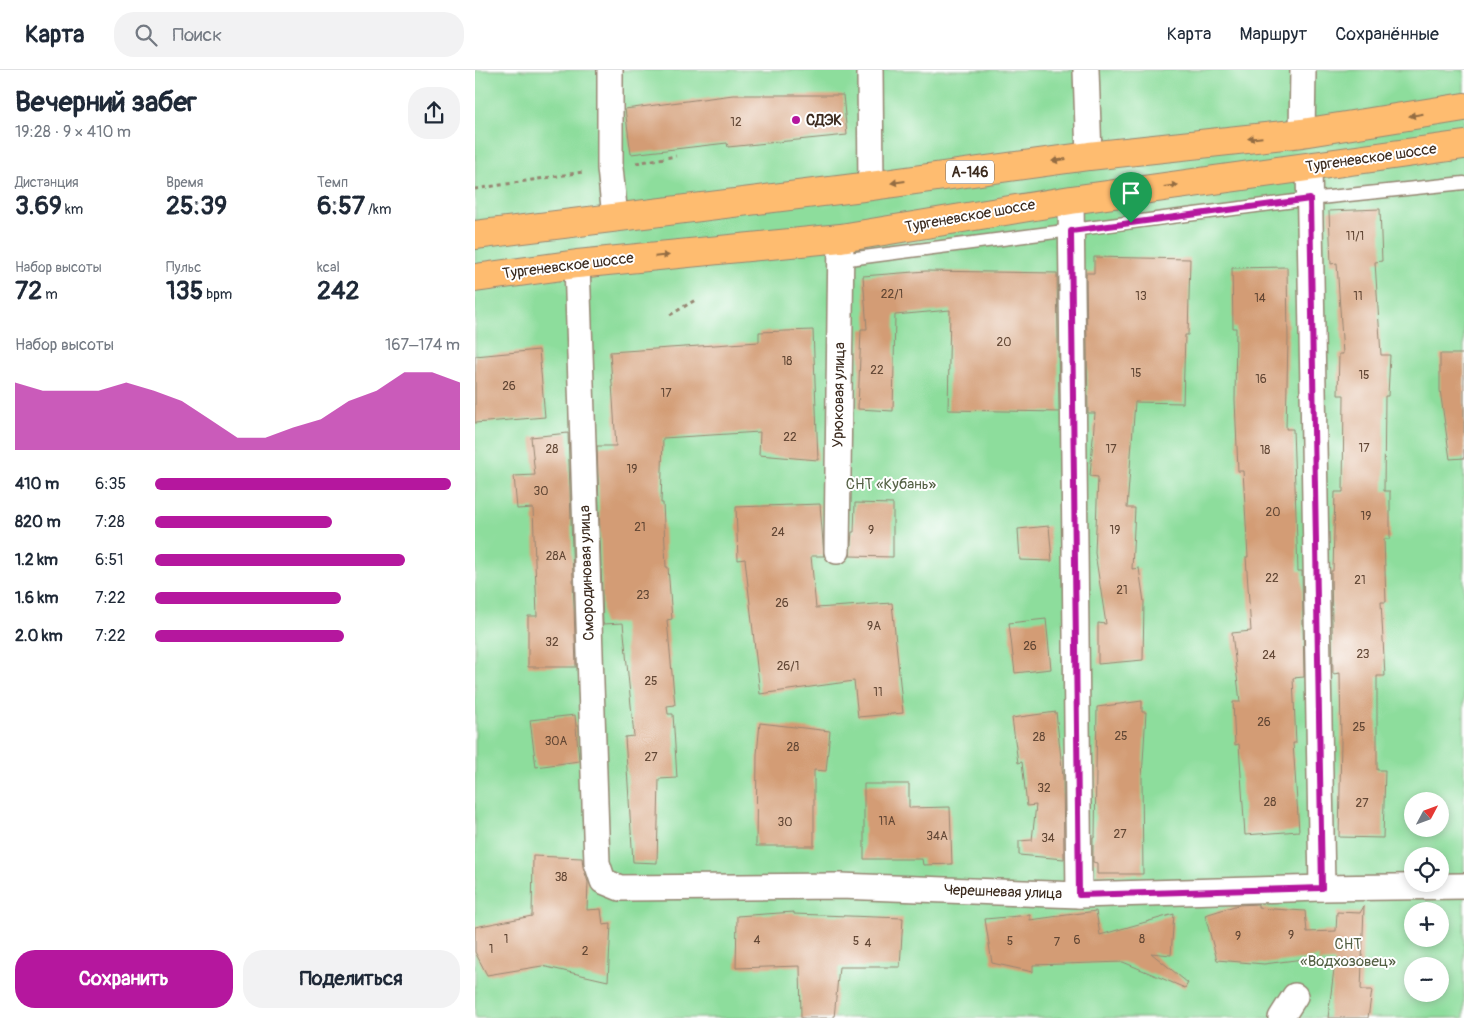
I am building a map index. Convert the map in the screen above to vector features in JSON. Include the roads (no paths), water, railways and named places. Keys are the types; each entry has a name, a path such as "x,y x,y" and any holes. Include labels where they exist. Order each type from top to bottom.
{"highway":[{"name":"А-146","path":"475,235 871,186 1089,156 1301,133 1464,107"},
{"name":"Тургеневское шоссе","path":"475,278 577,264 841,249 1071,200 1464,145"}],"street":[{"path":"610,70 610,168 615,217"},
{"path":"870,70 871,186"},
{"path":"1086,70 1089,156"},
{"path":"1301,133 1303,70"},
{"path":"1309,167 1322,888"},
{"path":"1071,200 1079,895"},
{"name":"Урюковая улица","path":"837,551 841,249"},
{"name":"Смородиновая улица","path":"577,264 597,863 603,881"},
{"name":"Черешневая улица","path":"603,881 620,888 840,886 1079,895 1464,886"},
{"path":"1281,1018 1295,996"}],"lane":[{"path":"841,249 1071,231 1310,199 1464,183"}],"place":[{"name":"СДЭК","path":"796,120"}],"park label":[{"name":"СНТ «Кубань»","path":"891,484"},
{"name":"СНТ «Водхозовец»","path":"1348,952"}]}
